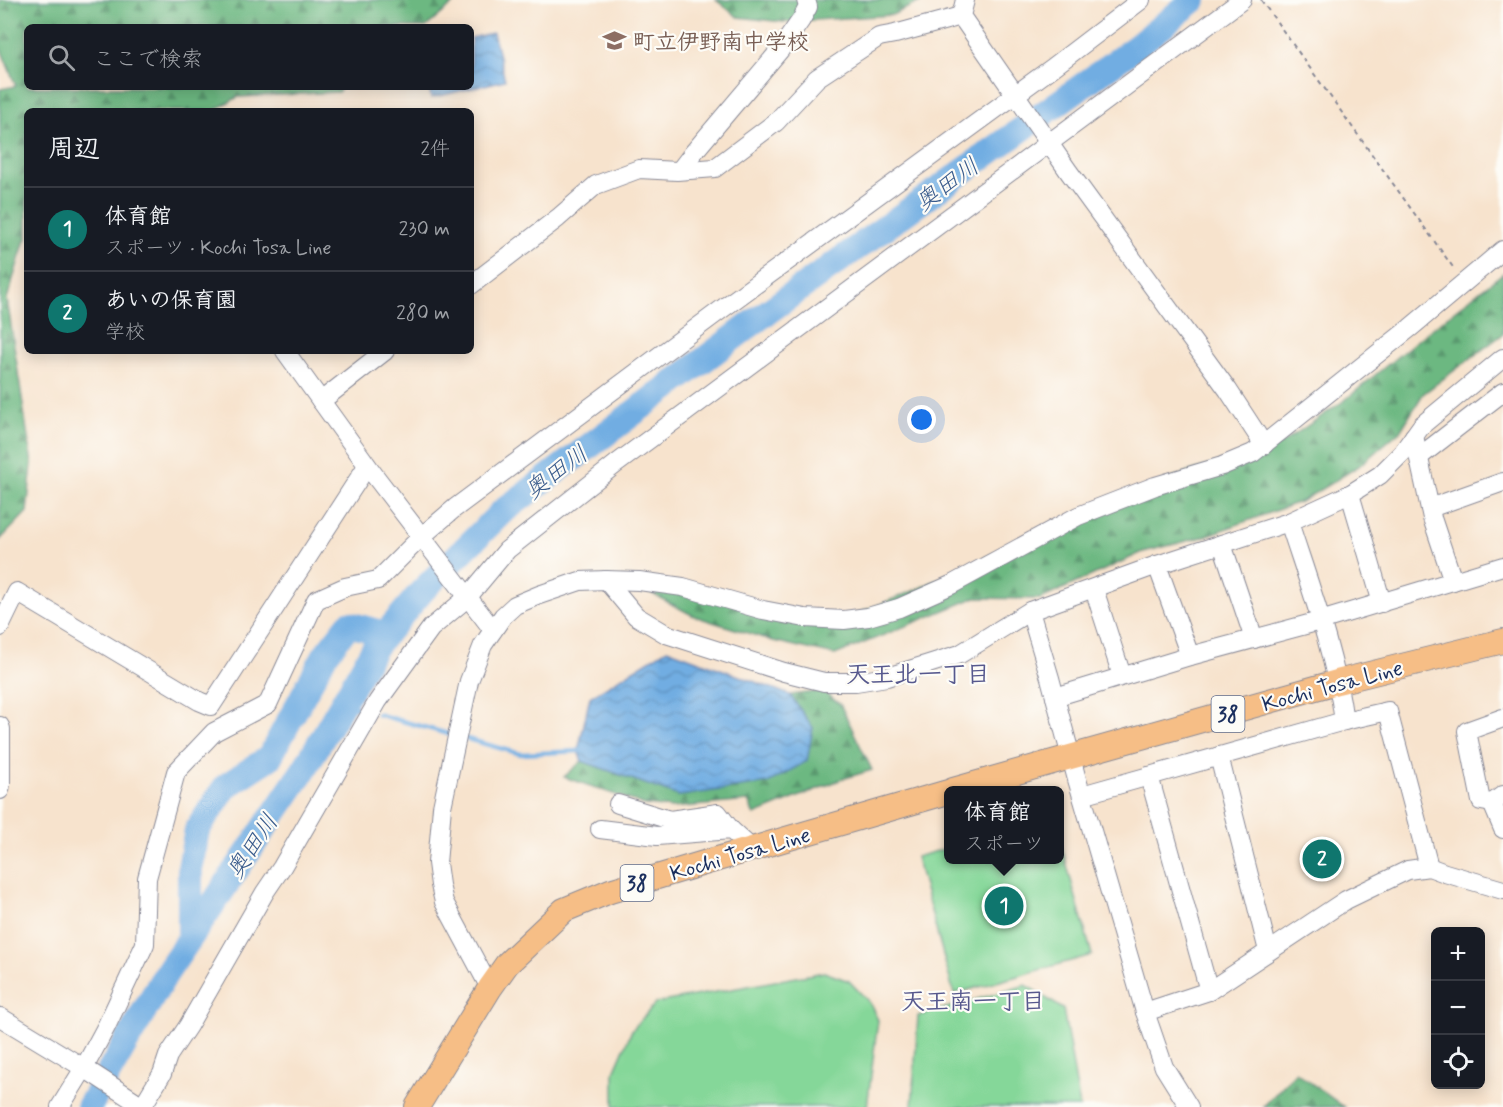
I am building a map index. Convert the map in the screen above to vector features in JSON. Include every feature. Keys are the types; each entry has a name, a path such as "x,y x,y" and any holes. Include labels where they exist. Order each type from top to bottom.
{"main road":[{"name":"Kochi Tosa Line","path":"968,786 1337,682 1503,641"},
{"name":"Kochi Tosa Line","path":"417,1107 490,988 513,958 564,910 610,891 944,793"}],"street":[{"path":"680,170 780,50 808,7 806,0"},
{"path":"60,1107 106,1027 145,944 147,878 176,772 214,732 268,704 316,600 345,587 378,580 421,537 455,508 1141,0"},
{"path":"0,1017 143,1107 162,1074 168,1056 188,1026 378,701 431,628 463,592 507,550 616,464 1242,0"},
{"path":"474,283 558,218 596,185 639,169 715,168 776,122 817,78 879,37 896,34 963,8 1049,143 1228,390 1264,445"},
{"path":"490,988 444,902 437,863 442,807 469,681 483,645 503,616 515,605 580,581 606,580 639,581 683,587 763,610 805,618 844,620 868,617 899,608 951,585 1078,516 1155,486 1222,466 1253,453 1410,328 1503,250"},
{"path":"287,354 368,466 493,630"},
{"path":"321,401 381,354"},
{"path":"606,580 636,616 666,634 784,672 824,682 856,682 887,677 960,654 1030,611 1289,522 1350,494 1380,475 1402,453 1422,425 1503,358"},
{"path":"1419,457 1503,393"},
{"path":"1414,436 1432,518 1453,581"},
{"path":"0,627 17,592 211,706 368,466"},
{"path":"1430,508 1503,482"},
{"path":"1350,494 1382,603"},
{"path":"1289,522 1337,682 1344,721"},
{"path":"1222,544 1254,639"},
{"path":"1157,566 1190,656"},
{"path":"1055,697 1503,566"},
{"path":"1094,589 1122,676"},
{"path":"1030,611 1145,1012 1164,1067 1189,1107"},
{"path":"1082,795 1344,721 1388,711 1429,867"},
{"path":"1503,718 1467,732 1481,801 1498,799 1503,829"},
{"path":"0,726 0,790"},
{"path":"1219,756 1268,951"},
{"path":"1149,776 1209,991"},
{"path":"618,804 670,820 718,813 731,830 752,849"},
{"path":"600,830 657,836 731,830"},
{"path":"1145,1012 1209,991 1346,900 1408,870 1429,867 1503,890"}],"path":[{"path":"1261,0 1464,283"}],"green space":[{"path":"0,0 458,0 430,24 24,24 24,90 340,90 338,92 238,97 218,108 24,108 24,243 7,299 32,464 27,512 0,540 0,89 16,86 0,47"},
{"path":"716,0 924,0 892,15 783,22 738,17"},
{"path":"1503,273 1503,334 1423,394 1401,430 1359,466 1302,501 1203,537 1143,552 1041,599 974,598 835,655 773,641 694,616 621,577 834,623 913,591 1068,520 1191,471 1279,445 1345,400"},
{"path":"822,691 840,704 872,770 842,779 754,815 748,801 672,808 645,805 564,777 582,761 679,796 813,728 790,695"},
{"path":"944,849 944,864 1064,864 1064,855 1092,955 954,994 916,857"},
{"path":"824,972 849,981 869,1002 878,1020 867,1107 614,1107 614,1072 632,1030 656,1003"},
{"path":"1026,985 1063,1009 1080,1107 912,1107 918,1016"},
{"path":"1296,1072 1344,1107 1263,1107"}],"water":[{"path":"493,33 505,80 474,88 474,37"},
{"path":"430,90 464,90 431,98"},
{"path":"667,649 790,695 813,728 807,761 768,783 679,796 582,761 578,751 590,697"}],"waterway":[{"name":"奥田川","path":"89,1107 165,975 305,768 376,645 423,590 502,512 762,316 1136,47 1194,0"},
{"path":"190,937 190,868 197,830 226,786 269,758 325,655 349,624 385,634"},
{"path":"342,704 368,711"},
{"path":"377,714 452,735"},
{"path":"460,737 521,754 578,751"}],"place":[{"name":"町立伊野南中学校","path":"615,41"},
{"name":"あいの保育園","path":"1322,859"},
{"name":"体育館","path":"1004,906"}],"district":[{"name":"天王北一丁目","path":"918,674"},
{"name":"天王南一丁目","path":"973,1001"}]}
